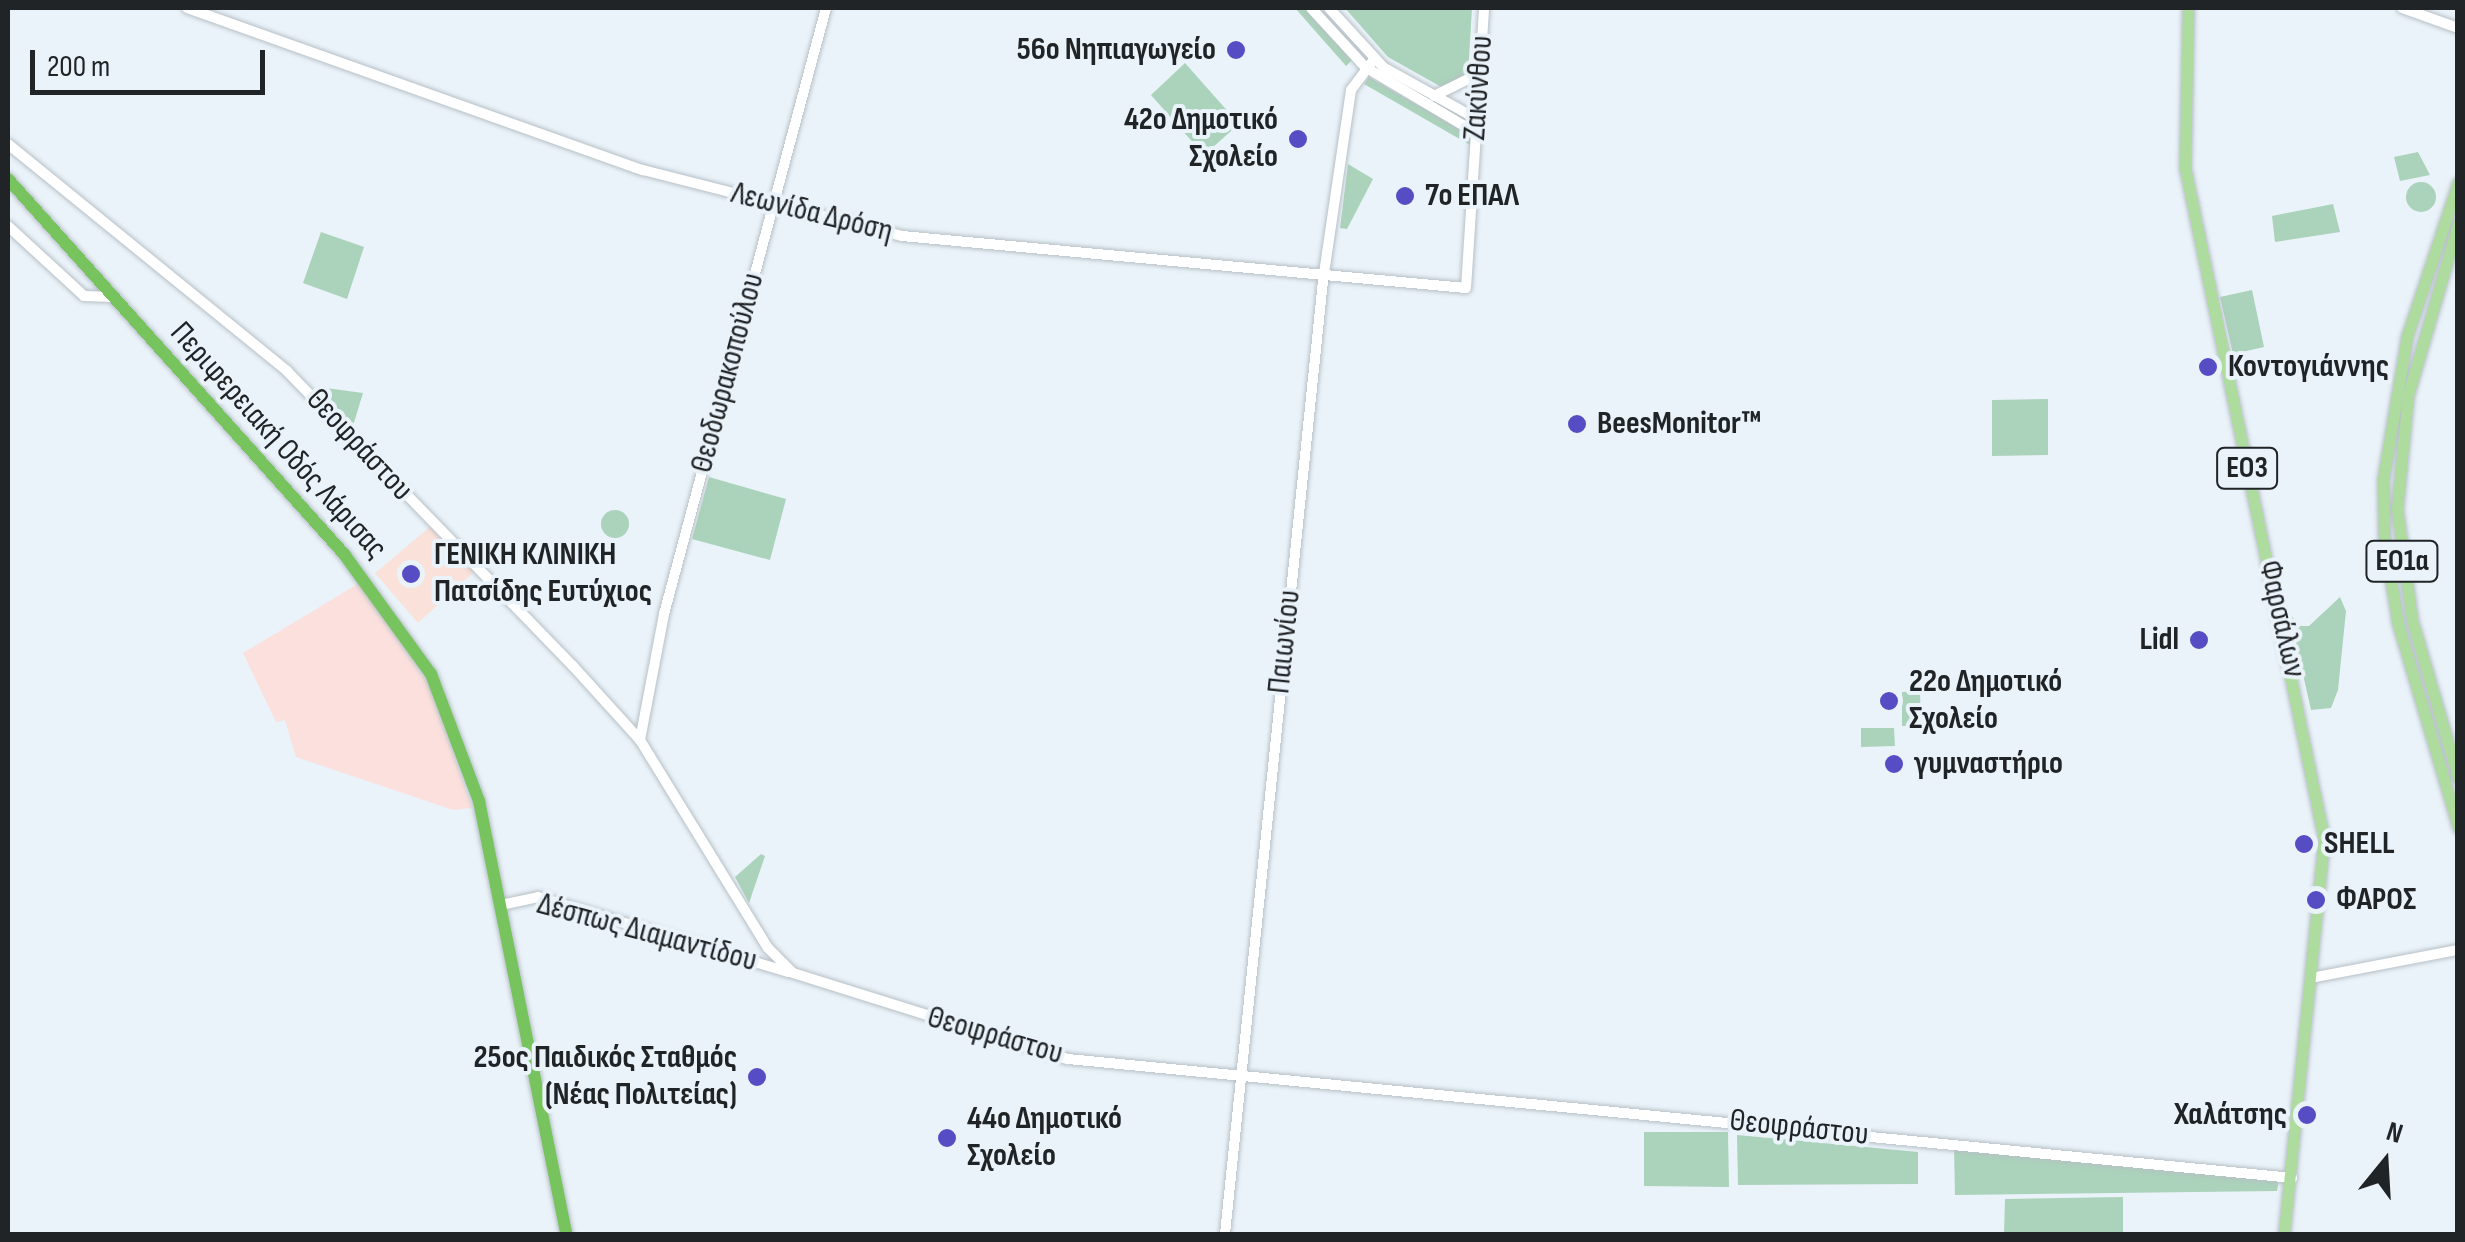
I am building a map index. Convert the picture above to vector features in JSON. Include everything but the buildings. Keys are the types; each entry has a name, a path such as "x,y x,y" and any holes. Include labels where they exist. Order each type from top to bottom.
{"highway":[{"name":"Περιφερειακή Οδός Λάρισας","path":"8,179 344,554 421,656 470,768 566,1234"}],"main road":[{"name":"Φαρσάλων","path":"2188,8 2185,168 2322,817 2311,978 2284,1234"},
{"name":"ΕΟ1α","path":"2458,183 2407,336 2383,479 2384,537 2398,624 2458,828"},
{"name":"ΕΟ1α","path":"2458,224 2439,276 2402,424 2398,522 2412,620 2458,777"}],"street":[{"name":"Λεωνίδα Δρόση","path":"187,8 643,170 912,238 1323,280 1466,288"},
{"name":"Θεοδωρακοπούλου","path":"640,740 664,614 826,8"},
{"path":"1310,8 1370,63 1476,133"},
{"path":"1328,8 1370,63 1477,120"},
{"name":"Ζακύνθου","path":"1466,288 1484,8"},
{"path":"2402,8 2458,28"},
{"name":"Παιωνίου","path":"1225,1234 1323,280 1350,96 1370,63"},
{"path":"1434,96 1480,73"},
{"name":"Θεοφράστου","path":"8,134 50,182"},
{"name":"Θεοφράστου","path":"8,144 298,381 640,740 764,942 794,974 1047,1055 2292,1178"},
{"path":"8,226 84,296 112,297"},
{"name":"Δέσπως Διαμαντίδου","path":"501,906 538,897 794,974"},
{"path":"2311,978 2458,953"}],"shaded area":[{"path":"431,526 474,572 418,623 375,573"},
{"path":"361,582 431,688 472,808 453,810 296,757 285,720 276,722 243,653"}],"green space":[{"path":"1295,8 1306,8 1352,60 1346,66"},
{"path":"1345,8 1472,8 1468,74 1445,89 1388,57"},
{"path":"1185,63 1239,124 1204,155 1151,95"},
{"path":"1369,77 1470,135 1470,145 1364,84"},
{"path":"2418,152 2430,175 2400,181 2394,157"},
{"path":"1348,164 1373,179 1347,229 1340,228"},
{"path":"2421,182 2435,191 2436,197 2427,211 2421,212 2407,203 2406,197 2415,183"},
{"path":"2333,204 2340,232 2275,242 2272,216"},
{"path":"321,232 364,247 347,299 303,283"},
{"path":"2252,290 2264,347 2233,354 2220,297"},
{"path":"326,388 363,393 352,429 323,398"},
{"path":"2048,399 2048,455 1992,456 1992,400"},
{"path":"709,477 786,499 770,560 692,539"},
{"path":"615,510 625,514 629,524 625,534 615,538 605,534 601,524 605,514"},
{"path":"2340,597 2346,611 2338,690 2331,708 2311,710 2289,612 2299,626 2309,626"},
{"path":"1920,691 1921,726 1902,726 1902,692"},
{"path":"1861,728 1894,728 1895,746 1861,747"},
{"path":"761,854 765,856 749,903 735,877"},
{"path":"1644,1132 1728,1132 1729,1187 1644,1186"},
{"path":"1737,1135 1918,1152 1918,1184 1738,1185"},
{"path":"1954,1147 2279,1180 2277,1191 1955,1195"},
{"path":"2123,1197 2123,1234 2004,1234 2005,1199"}],"place":[{"name":"56ο Νηπιαγωγείο","path":"1236,50"},
{"name":"42ο Δημοτικό Σχολείο","path":"1298,139"},
{"name":"7ο ΕΠΑΛ","path":"1405,196"},
{"name":"Κοντογιάννης","path":"2208,367"},
{"name":"BeesMonitor™","path":"1577,424"},
{"name":"ΓΕΝΙΚΗ ΚΛΙΝΙΚΗ Πατσίδης Ευτύχιος","path":"411,574"},
{"name":"Lidl","path":"2199,640"},
{"name":"22ο Δημοτικό Σχολείο","path":"1889,701"},
{"name":"γυμναστήριο","path":"1894,764"},
{"name":"SHELL","path":"2304,844"},
{"name":"ΦΑΡΟΣ","path":"2316,900"},
{"name":"25ος Παιδικός Σταθμός (Νέας Πολιτείας)","path":"757,1077"},
{"name":"Χαλάτσης","path":"2307,1115"},
{"name":"44ο Δημοτικό Σχολείο","path":"947,1138"}]}
